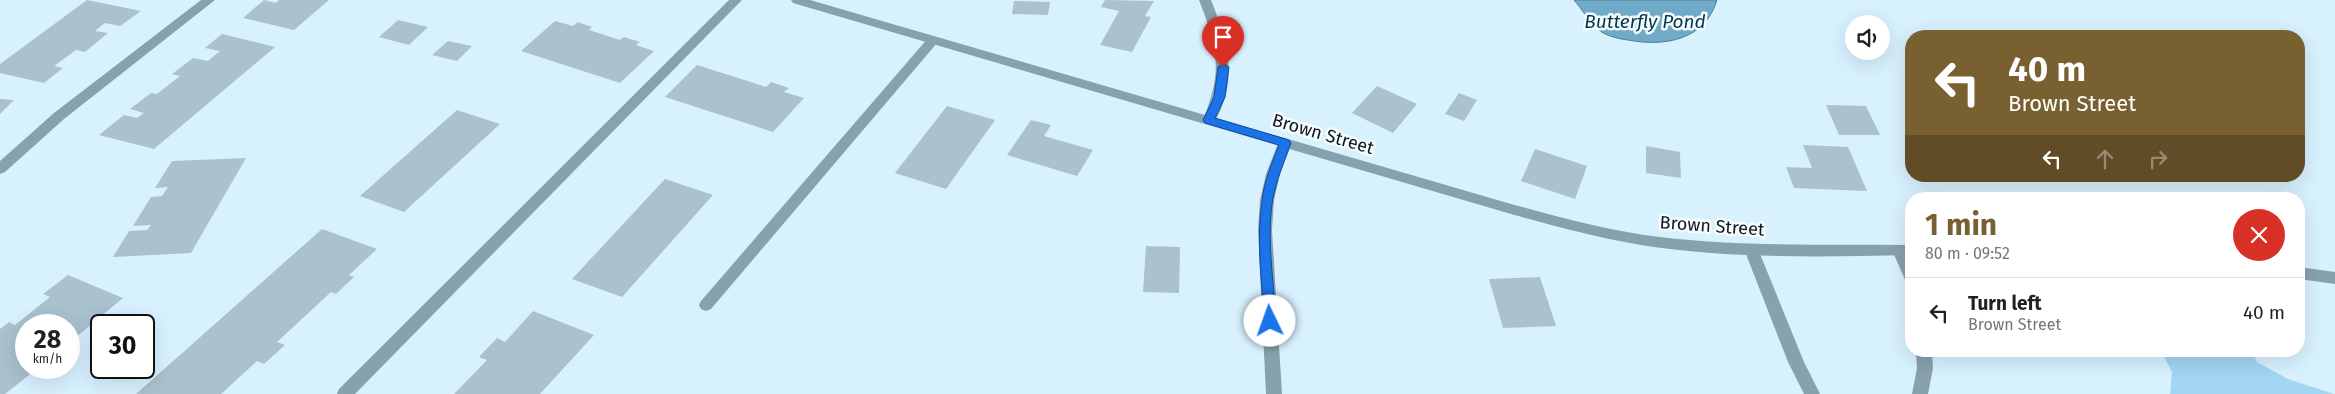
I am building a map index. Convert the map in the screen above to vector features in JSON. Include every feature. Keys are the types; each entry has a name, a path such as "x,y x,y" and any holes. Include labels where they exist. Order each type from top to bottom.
{"street":[{"path":"0,169 59,116 209,0"},
{"path":"345,394 736,0"},
{"name":"Brown Street","path":"797,0 1511,209 1587,228 1658,242 1751,248 1905,250"},
{"path":"1205,0 1224,56 1220,97 1208,120"},
{"path":"706,305 933,40"},
{"path":"1274,394 1265,230 1267,200 1273,174 1286,143"},
{"path":"1751,248 1796,362 1812,394"},
{"path":"2305,274 2335,278"},
{"path":"1920,394 1925,368 1924,357"}],"shaded area":[{"path":"2164,357 2255,357 2257,362 2288,379 2334,394 2170,394 2172,372"}],"water":[{"name":"Butterfly Pond","path":"1574,0 1717,0 1703,24 1693,32 1682,38 1669,41 1642,42 1624,40 1605,34 1592,23"}],"building":[{"path":"87,0 141,11 120,26 105,23 95,31 108,33 85,52 76,50 54,66 63,68 44,83 0,73 0,64"},
{"path":"264,0 276,3 279,0 329,0 294,30 243,18"},
{"path":"1105,0 1154,1 1145,16 1151,17 1132,52 1100,45 1119,11 1101,7"},
{"path":"1014,1 1050,2 1048,15 1012,14"},
{"path":"398,20 428,27 409,45 379,37"},
{"path":"555,21 573,26 578,22 592,27 589,30 620,40 624,37 640,42 636,45 654,51 620,83 521,51"},
{"path":"222,34 275,47 154,149 99,135 124,115 137,118 144,113 130,109 151,93 157,94 180,76 172,74 193,58 208,61 220,51 205,48"},
{"path":"448,41 472,46 457,61 432,55"},
{"path":"697,65 766,87 771,82 789,88 784,92 804,98 773,132 665,97"},
{"path":"1377,86 1417,104 1393,133 1352,113"},
{"path":"1459,93 1477,100 1464,121 1445,114"},
{"path":"0,99 14,100 0,114"},
{"path":"1826,105 1866,106 1880,135 1839,135"},
{"path":"947,106 995,120 946,189 895,173"},
{"path":"457,110 500,124 404,212 360,196"},
{"path":"1031,120 1051,125 1044,136 1093,150 1077,176 1007,155"},
{"path":"1803,145 1848,147 1867,191 1794,188 1786,167 1812,168"},
{"path":"1646,146 1680,152 1681,178 1646,173"},
{"path":"1535,149 1587,166 1575,199 1521,181"},
{"path":"246,158 191,253 113,257 129,231 147,230 151,225 133,226 151,197 162,196 168,187 155,188 172,161"},
{"path":"665,179 713,195 622,297 572,279"},
{"path":"322,229 377,249 349,275 354,277 336,294 331,292 277,342 285,345 264,364 257,361 221,394 136,394"},
{"path":"1146,246 1180,247 1179,293 1143,292"},
{"path":"68,275 123,298 104,314 90,314 90,326 80,334 80,314 29,314 50,297 43,294"},
{"path":"1540,277 1556,326 1503,328 1489,279"},
{"path":"533,311 594,335 540,394 454,394 487,360 479,357 497,338 505,342"},
{"path":"9,322 15,325 15,379 24,379 5,394 0,394 0,329"}],"route":[{"path":"1223,67 1220,97 1208,120 1286,143 1273,174 1267,200 1265,230 1270,321"}]}
